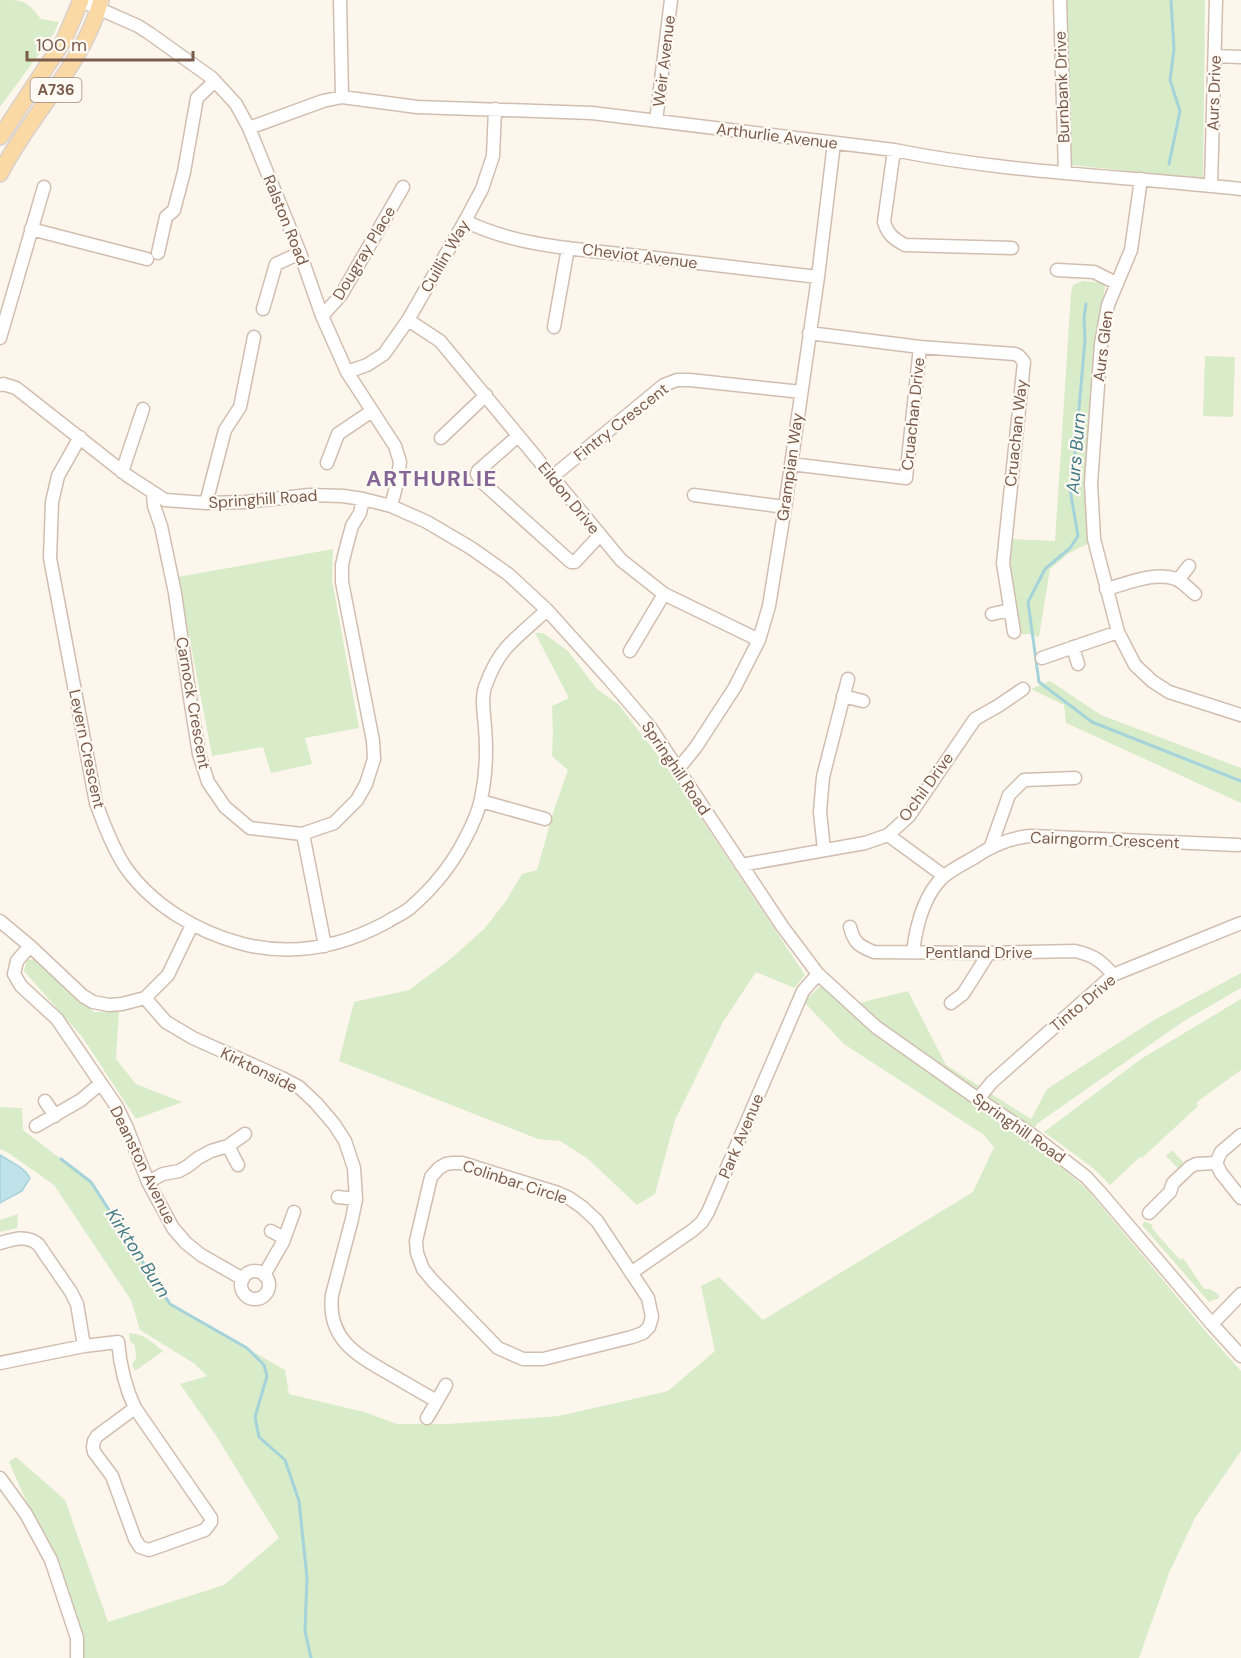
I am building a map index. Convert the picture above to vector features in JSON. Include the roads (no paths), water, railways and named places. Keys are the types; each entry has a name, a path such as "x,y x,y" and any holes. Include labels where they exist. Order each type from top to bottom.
{"main road":[{"name":"A736","path":"0,137 58,50 73,21 80,0"},
{"name":"A736","path":"0,174 26,130 65,77 79,52 100,4"}],"street":[{"name":"Ralston Road","path":"80,0 100,4 147,31 215,81 236,104 249,128 346,372 398,453 400,462 398,483 391,506"},
{"path":"249,128 323,101 342,97 340,0"},
{"name":"Weir Avenue","path":"656,121 671,0"},
{"name":"Burnbank Drive","path":"1060,0 1065,173"},
{"name":"Aurs Drive","path":"1211,185 1216,0"},
{"path":"1215,56 1241,57"},
{"path":"31,229 153,256 166,217 174,210 182,182 198,98 215,81"},
{"name":"Arthurlie Avenue","path":"342,97 417,107 592,113 1065,173 1241,189"},
{"name":"Cuillin Way","path":"346,372 384,354 408,320 465,221 482,189 493,156 495,109"},
{"name":"Grampian Way","path":"679,768 696,747 735,687 759,640 769,606 818,277 834,143"},
{"path":"894,150 884,222 887,231 894,239 905,245 1012,248"},
{"name":"Aurs Glen","path":"1141,179 1131,250 1108,305 1101,344 1091,483 1094,539 1118,632 1136,665 1152,681 1169,692 1241,715"},
{"path":"0,338 44,187"},
{"name":"Dougray Place","path":"322,316 340,295 402,187"},
{"name":"Cheviot Avenue","path":"465,221 483,230 505,236 568,248 818,277"},
{"path":"554,327 568,248"},
{"path":"263,309 276,264 300,254"},
{"path":"1057,270 1094,272 1116,283"},
{"name":"Eildon Drive","path":"408,320 441,341 621,560 664,594 759,640"},
{"name":"Cruachan Drive","path":"791,464 906,478 920,347 809,333"},
{"path":"206,504 225,430 240,407 254,337"},
{"name":"Cruachan Way","path":"920,347 1015,354 1024,362 1003,563 1014,632"},
{"name":"Fintry Crescent","path":"552,477 664,385 676,380 801,392"},
{"name":"Springhill Road","path":"0,385 16,388 122,472 165,501 206,504 309,495 363,499 391,506 427,522 471,548 508,574 547,610 650,727 782,926 818,974 876,1027 1032,1135 1078,1171 1100,1191 1241,1356"},
{"path":"441,438 486,395"},
{"path":"122,472 142,409"},
{"path":"327,463 338,434 372,411"},
{"path":"518,436 478,471 477,474 481,481 571,561 575,562 599,536"},
{"name":"Levern Crescent","path":"80,437 58,476 52,502 50,558 96,803 108,836 125,866 153,898 192,925 224,939 258,947 294,950 351,940 408,909 434,885 455,858 470,830 481,801 485,774 484,689 506,647 547,610"},
{"name":"Carnock Crescent","path":"153,494 175,593 190,698 200,754 208,782 225,807 250,828 303,834 334,823 357,800 366,784 374,759 371,726 342,582 342,565 346,548 363,499"},
{"path":"694,495 785,507"},
{"path":"1178,580 1189,566"},
{"path":"1106,589 1153,577 1166,577 1178,580 1195,594"},
{"path":"630,651 664,594"},
{"path":"992,614 1010,610"},
{"path":"1042,658 1118,632"},
{"path":"1073,647 1078,664"},
{"path":"824,850 820,812 823,777 848,679"},
{"name":"Ochil Drive","path":"741,865 865,843 888,835 909,816 975,719 1023,689"},
{"path":"843,696 863,701"},
{"path":"991,846 1009,795 1024,780 1075,778"},
{"path":"481,801 545,819"},
{"path":"303,834 325,946"},
{"path":"888,835 944,876"},
{"name":"Cairngorm Crescent","path":"913,952 916,926 930,894 944,876 991,846 1014,838 1030,836 1217,841 1238,844"},
{"path":"0,921 83,996 93,1002 109,1005 145,998 168,975 192,925"},
{"name":"Tinto Drive","path":"978,1099 992,1082 1113,975 1241,923"},
{"name":"Pentland Drive","path":"850,927 854,939 863,947 874,952 1075,951 1098,959 1113,975"},
{"name":"Deanston Avenue","path":"30,946 17,961 14,974 21,986 57,1019 117,1107 148,1182 173,1228 186,1243 201,1255 243,1279 243,1292 246,1296 255,1299 264,1296 268,1288 264,1275 284,1238 294,1212"},
{"path":"951,1003 963,994 989,953"},
{"name":"Park Avenue","path":"632,1273 702,1222 803,991 818,974"},
{"name":"Kirktonside","path":"145,998 166,1022 193,1038 299,1087 334,1124 345,1141 354,1168 356,1199 332,1295 330,1307 333,1320 346,1345 359,1356 437,1401"},
{"path":"36,1126 81,1100 100,1084"},
{"path":"45,1101 55,1116"},
{"path":"148,1182 164,1174 178,1171 211,1151 228,1146 245,1134"},
{"path":"1216,1163 1221,1152 1241,1135"},
{"path":"228,1146 238,1165"},
{"name":"Colinbar Circle","path":"462,1163 569,1198 597,1221 632,1273 651,1307 652,1317 649,1327 643,1333 543,1359 523,1359 498,1348 423,1269 417,1253 416,1241 431,1177 446,1164 462,1163"},
{"path":"1216,1163 1241,1198"},
{"path":"1149,1214 1190,1167 1196,1164 1216,1163"},
{"path":"338,1197 356,1199"},
{"path":"271,1231 284,1238"},
{"path":"0,1243 26,1238 38,1244 77,1304 84,1346"},
{"path":"243,1279 253,1272 264,1275"},
{"path":"1212,1324 1241,1294"},
{"path":"0,1363 84,1346 118,1342 126,1387 135,1408 211,1518 205,1530 149,1550 140,1547 135,1539 112,1476 94,1452 93,1447 97,1436 135,1408"},
{"path":"427,1418 446,1385"},
{"path":"0,1478 26,1514 51,1560 77,1638 77,1658"}],"water":[{"path":"0,1155 21,1168 30,1178 22,1191 0,1203"}],"waterway":[{"name":"Aurs Burn","path":"1169,164 1180,111 1170,80 1174,49 1171,0"},
{"name":"Aurs Burn","path":"1086,304 1074,465 1075,479 1070,489 1078,536 1070,548 1045,569 1028,602 1039,682 1092,722 1241,781"},
{"name":"Kirkton Burn","path":"61,1159 91,1182 170,1304 247,1348 264,1365 267,1376 255,1417 259,1437 285,1460 299,1501 307,1578 305,1631 311,1658"}],"district":[{"name":"ARTHURLIE","path":"432,478"}]}
